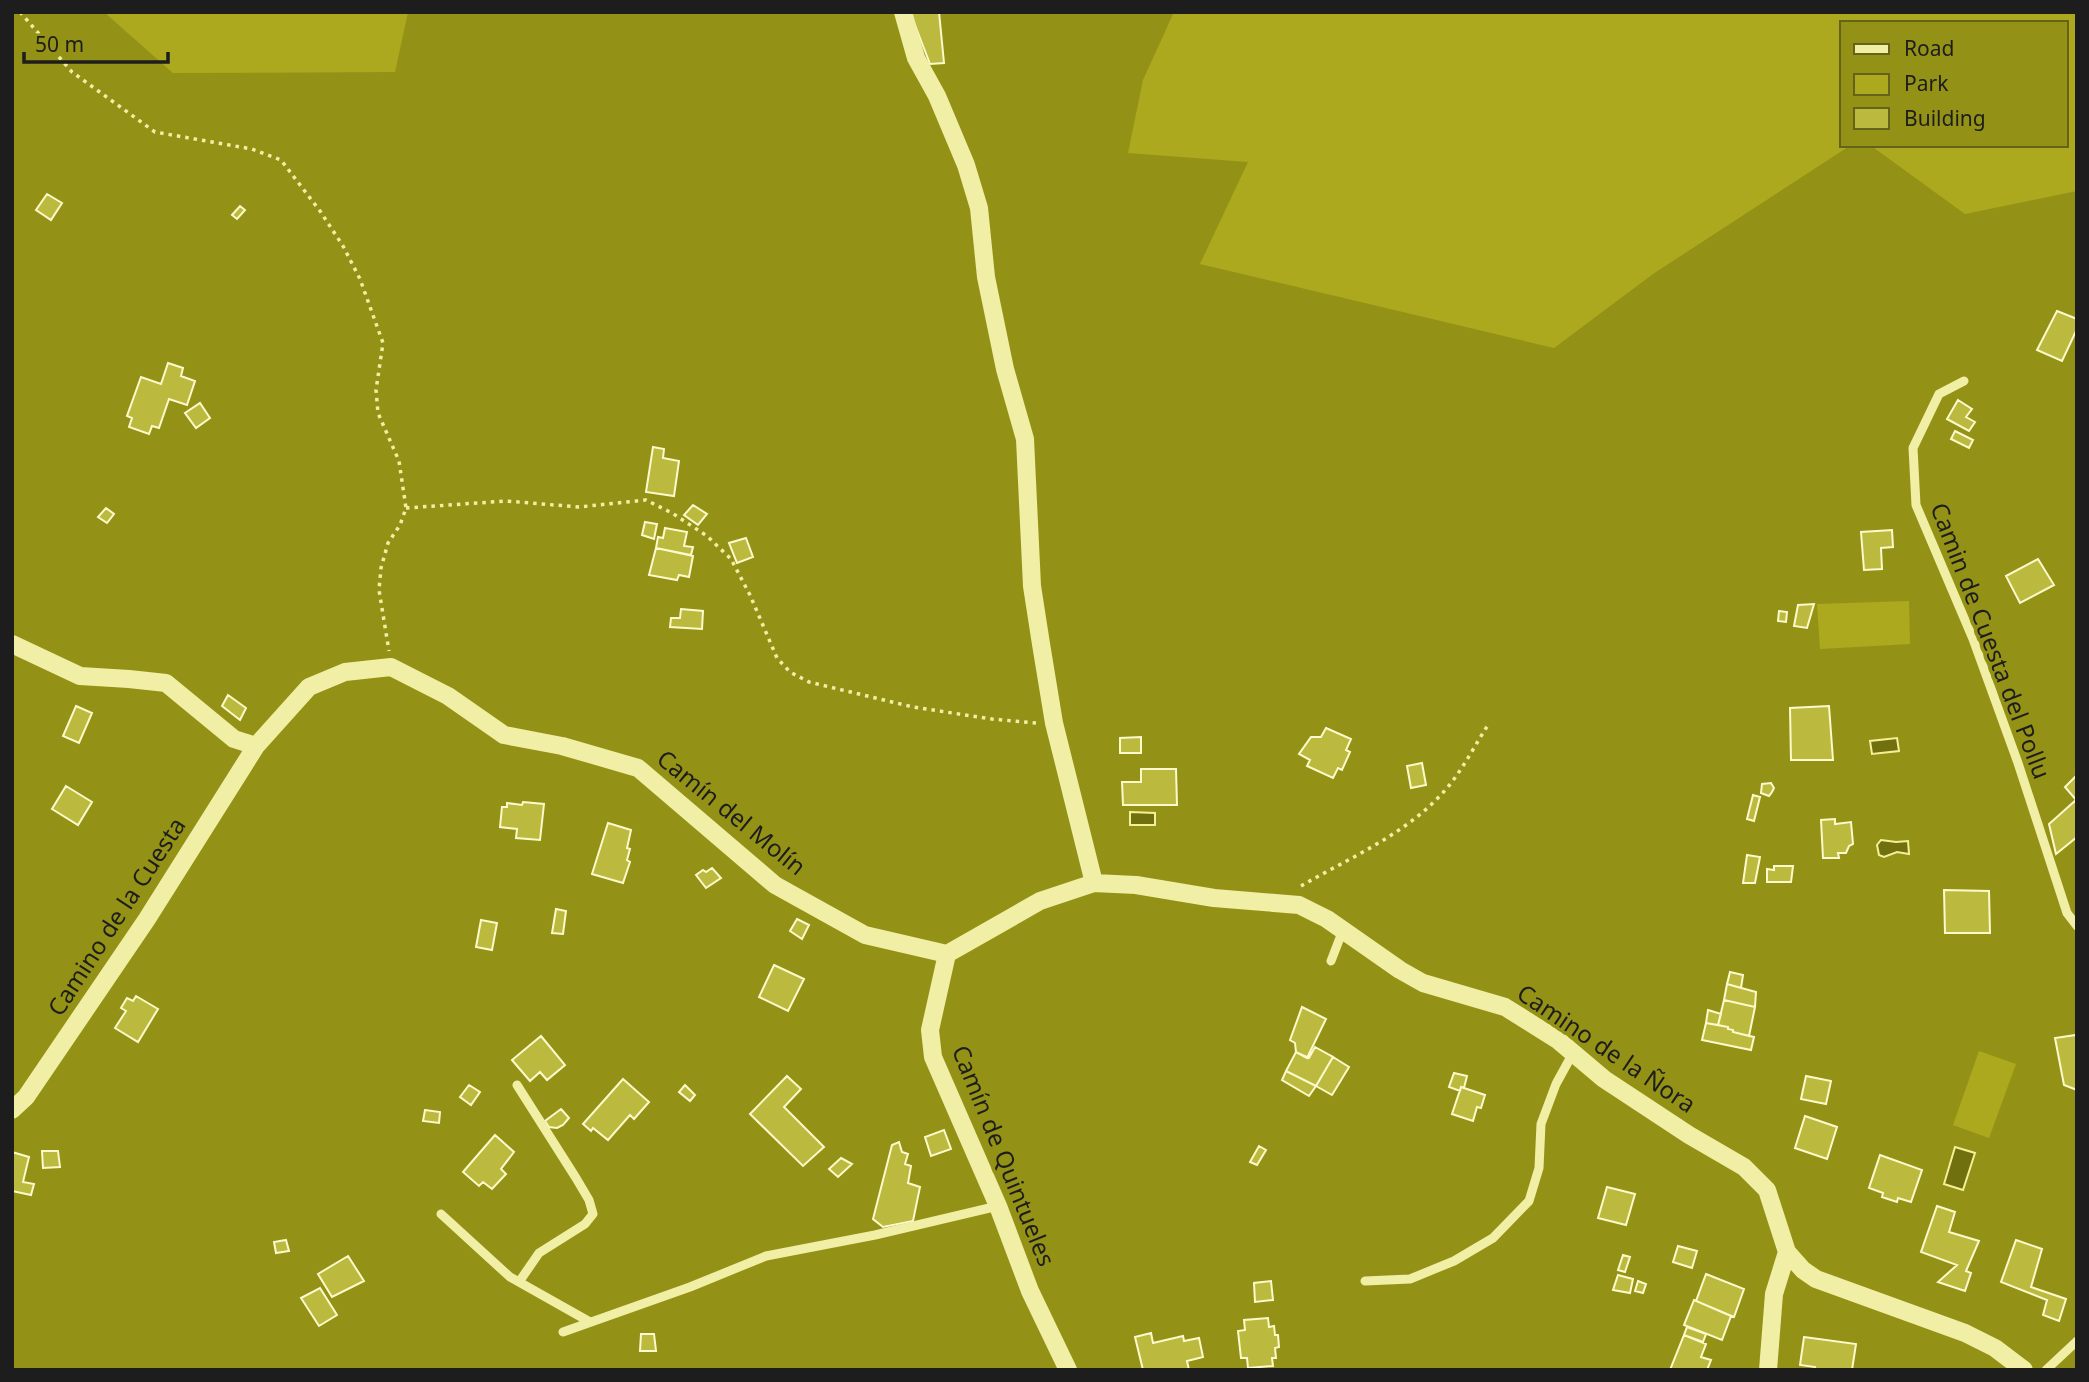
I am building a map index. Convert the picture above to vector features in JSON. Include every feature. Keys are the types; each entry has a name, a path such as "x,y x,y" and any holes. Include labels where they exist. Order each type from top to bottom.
{"street":[{"path":"903,12 916,58 937,96 979,208 986,277 1005,369 1025,439 1032,586 1054,723 1094,883 1040,901 947,954"},
{"path":"12,644 80,676 166,683 234,739 256,746 309,687 345,672 391,667"},
{"name":"Camín del Molín","path":"391,667 448,696 504,735 562,746 638,768 775,885 865,935 947,954"},
{"name":"Camino de la Cuesta","path":"12,1110 26,1097 147,919 256,746"},
{"name":"Camino de la Ñora","path":"1094,883 1136,885 1214,898 1299,905 1327,919 1423,983 1504,1007 1559,1041 1615,1086 1689,1135 1744,1167 1766,1190 1787,1252 1803,1270 1816,1279 1965,1333 1996,1348 2024,1370"},
{"name":"Camín de Quintueles","path":"947,954 930,1030 933,1056 998,1206 1030,1291 1068,1370"},
{"path":"1768,1370 1774,1294 1787,1252"}],"lane":[{"name":"Camin de Cuesta del Pollu","path":"1964,381 1939,394 1913,448 1916,505 1973,639 2018,763 2067,913 2077,926"},
{"path":"1331,961 1343,930"},
{"path":"1365,1281 1410,1279 1454,1261 1493,1238 1529,1200 1539,1168 1541,1124 1556,1084 1573,1053"},
{"path":"517,1085 589,1200 593,1214 585,1224 539,1253 519,1282"},
{"path":"563,1332 690,1287 765,1256 875,1235 998,1206"},
{"path":"441,1214 510,1277 590,1322"},
{"path":"2046,1370 2077,1341"}],"path":[{"path":"20,12 72,72 155,132 252,149 281,160 343,246 360,279 383,343 376,390 378,413 399,461 406,508 388,543 381,568 379,590 391,667"},
{"path":"406,508 506,501 579,507 646,500 707,536 730,559 750,595 777,658 789,672 809,682 913,707 1027,723 1054,723"},
{"path":"1286,904 1302,886 1387,839 1420,813 1447,788 1488,725"}],"green space":[{"path":"104,12 408,12 395,72 173,73"},
{"path":"1174,12 2077,12 2077,191 1965,214 1873,147 2068,147 2068,21 1840,21 1840,147 1848,147 1653,274 1554,348 1200,264 1248,162 1128,153 1143,80"},
{"path":"1909,601 1910,644 1820,649 1817,604"},
{"path":"1979,1051 2016,1064 1989,1138 1953,1125"}],"shaded area":[{"path":"1897,738 1899,751 1872,754 1870,741"},
{"path":"1130,812 1155,813 1155,825 1130,825"},
{"path":"1881,840 1908,841 1909,854 1897,852 1884,857 1879,855 1877,845"},
{"path":"1955,1147 1975,1153 1963,1190 1944,1184"}],"building":[{"path":"910,12 939,12 944,63 930,64"},
{"path":"47,194 62,203 51,220 36,210"},
{"path":"240,206 245,210 237,219 232,215"},
{"path":"2057,311 2077,319 2077,329 2062,361 2037,350"},
{"path":"168,363 183,368 181,376 195,381 187,405 169,399 159,428 152,426 149,434 129,427 132,418 127,416 141,377 161,384"},
{"path":"1958,400 1972,409 1966,417 1975,422 1969,431 1947,419"},
{"path":"200,403 210,418 196,428 185,413"},
{"path":"1955,431 1973,440 1969,448 1951,439"},
{"path":"653,447 664,449 663,458 679,461 674,496 646,492"},
{"path":"693,505 707,514 698,525 684,515"},
{"path":"106,508 114,514 107,523 98,517"},
{"path":"645,522 657,524 654,539 642,535"},
{"path":"665,528 687,532 684,546 693,547 691,555 656,548 658,537 663,538"},
{"path":"1892,530 1893,547 1881,548 1882,569 1864,570 1861,532"},
{"path":"746,538 753,557 737,563 729,543"},
{"path":"656,548 693,556 689,577 679,575 677,580 649,575"},
{"path":"2038,559 2054,585 2020,603 2006,576"},
{"path":"1814,604 1807,628 1794,626 1798,605"},
{"path":"681,609 703,611 702,629 670,627 671,618 680,618"},
{"path":"1779,611 1787,612 1786,622 1778,621"},
{"path":"228,695 246,708 240,720 222,706"},
{"path":"76,706 92,713 79,743 63,736"},
{"path":"1829,706 1833,760 1791,760 1790,708"},
{"path":"1326,728 1351,739 1346,750 1350,752 1342,770 1338,768 1333,778 1307,766 1310,760 1299,754 1311,737 1321,737"},
{"path":"1141,737 1141,753 1120,753 1120,738"},
{"path":"1422,763 1426,785 1411,788 1407,766"},
{"path":"1141,769 1176,769 1177,805 1123,805 1122,782 1141,782"},
{"path":"2077,775 2077,801 2065,787"},
{"path":"1771,783 1774,788 1769,796 1761,793 1762,784"},
{"path":"66,786 92,802 78,825 52,809"},
{"path":"1753,795 1760,797 1754,821 1747,819"},
{"path":"2076,800 2077,837 2056,854 2049,824"},
{"path":"523,802 544,804 540,840 516,838 517,829 500,827 502,807 507,807 507,803 522,805"},
{"path":"1835,819 1835,824 1851,822 1853,844 1846,853 1838,853 1839,858 1823,858 1821,820"},
{"path":"608,823 631,830 627,848 630,849 627,860 630,862 623,883 592,874"},
{"path":"1747,855 1760,857 1755,883 1743,883"},
{"path":"1774,866 1793,866 1791,882 1767,882 1767,869 1774,870"},
{"path":"712,868 721,878 706,888 696,875"},
{"path":"1944,890 1989,891 1990,933 1945,933"},
{"path":"556,909 566,911 563,934 552,933"},
{"path":"797,919 809,925 802,939 790,931"},
{"path":"481,920 497,923 492,950 476,947"},
{"path":"774,965 804,979 788,1011 759,997"},
{"path":"1730,972 1743,975 1741,988 1727,984"},
{"path":"1727,984 1756,992 1755,1007 1724,1000"},
{"path":"136,996 158,1009 138,1042 115,1028 126,1011 121,1008 127,998 133,1001"},
{"path":"1724,1000 1755,1007 1749,1036 1718,1025"},
{"path":"1302,1007 1326,1019 1307,1058 1296,1052 1295,1043 1290,1040"},
{"path":"1708,1010 1721,1014 1718,1025 1706,1023"},
{"path":"1706,1023 1728,1027 1733,1032 1754,1037 1751,1050 1702,1040"},
{"path":"2076,1035 2077,1090 2064,1085 2055,1038"},
{"path":"541,1036 565,1065 547,1080 540,1072 530,1081 512,1060"},
{"path":"1315,1047 1333,1057 1316,1086 1286,1071 1296,1052 1309,1058"},
{"path":"1333,1057 1349,1067 1332,1095 1316,1086"},
{"path":"1286,1071 1316,1086 1309,1096 1282,1080"},
{"path":"1454,1073 1467,1076 1464,1088 1461,1087 1460,1091 1449,1087"},
{"path":"787,1076 801,1089 784,1107 824,1147 803,1166 750,1114"},
{"path":"1806,1076 1831,1081 1826,1104 1801,1099"},
{"path":"623,1079 649,1102 634,1119 630,1115 608,1140 583,1124"},
{"path":"469,1085 480,1092 471,1105 460,1097"},
{"path":"685,1085 695,1095 690,1101 679,1092"},
{"path":"1461,1087 1485,1095 1481,1108 1477,1107 1473,1121 1452,1114"},
{"path":"561,1109 569,1118 557,1128 549,1127 545,1121"},
{"path":"425,1110 440,1112 439,1123 423,1121"},
{"path":"1805,1116 1837,1127 1827,1159 1795,1148"},
{"path":"944,1130 951,1149 931,1156 925,1137"},
{"path":"495,1135 514,1152 501,1169 506,1174 492,1189 483,1182 479,1186 463,1172"},
{"path":"899,1142 902,1152 908,1154 905,1164 911,1166 908,1183 920,1187 913,1221 883,1227 873,1219 892,1145"},
{"path":"1259,1146 1266,1150 1257,1165 1250,1162"},
{"path":"42,1151 58,1151 60,1167 43,1168"},
{"path":"12,1152 29,1157 23,1182 34,1184 31,1195 12,1191"},
{"path":"1880,1155 1922,1170 1911,1202 1898,1198 1897,1202 1882,1197 1883,1193 1869,1188"},
{"path":"841,1158 852,1164 838,1177 829,1169"},
{"path":"1607,1187 1635,1194 1626,1225 1598,1218"},
{"path":"1937,1206 1955,1212 1949,1232 1979,1241 1966,1271 1971,1273 1965,1291 1938,1282 1957,1265 1921,1252"},
{"path":"286,1240 289,1251 276,1253 274,1242"},
{"path":"2016,1240 2042,1249 2031,1287 2066,1299 2059,1321 2043,1315 2047,1300 2001,1282"},
{"path":"1678,1246 1697,1251 1692,1268 1673,1262"},
{"path":"1623,1255 1630,1257 1625,1272 1618,1270"},
{"path":"348,1256 364,1281 332,1297 318,1274"},
{"path":"1706,1274 1744,1289 1734,1317 1696,1301"},
{"path":"1618,1275 1633,1279 1630,1293 1613,1290"},
{"path":"1271,1281 1273,1300 1255,1302 1254,1283"},
{"path":"1638,1281 1646,1284 1643,1293 1635,1291"},
{"path":"320,1288 337,1315 319,1326 301,1298"},
{"path":"1694,1300 1731,1316 1722,1340 1684,1325"},
{"path":"1268,1318 1269,1327 1274,1326 1275,1335 1278,1335 1279,1347 1275,1348 1273,1366 1248,1368 1247,1358 1241,1358 1238,1331 1245,1330 1244,1320"},
{"path":"1687,1327 1706,1334 1703,1342 1684,1335"},
{"path":"1151,1333 1153,1343 1183,1336 1184,1341 1199,1338 1203,1357 1187,1361 1189,1370 1143,1370 1135,1337"},
{"path":"641,1334 654,1334 656,1351 640,1351"},
{"path":"1684,1335 1706,1344 1701,1357 1711,1360 1707,1370 1670,1370"},
{"path":"1804,1337 1856,1344 1852,1370 1814,1370 1815,1367 1800,1365"}]}
